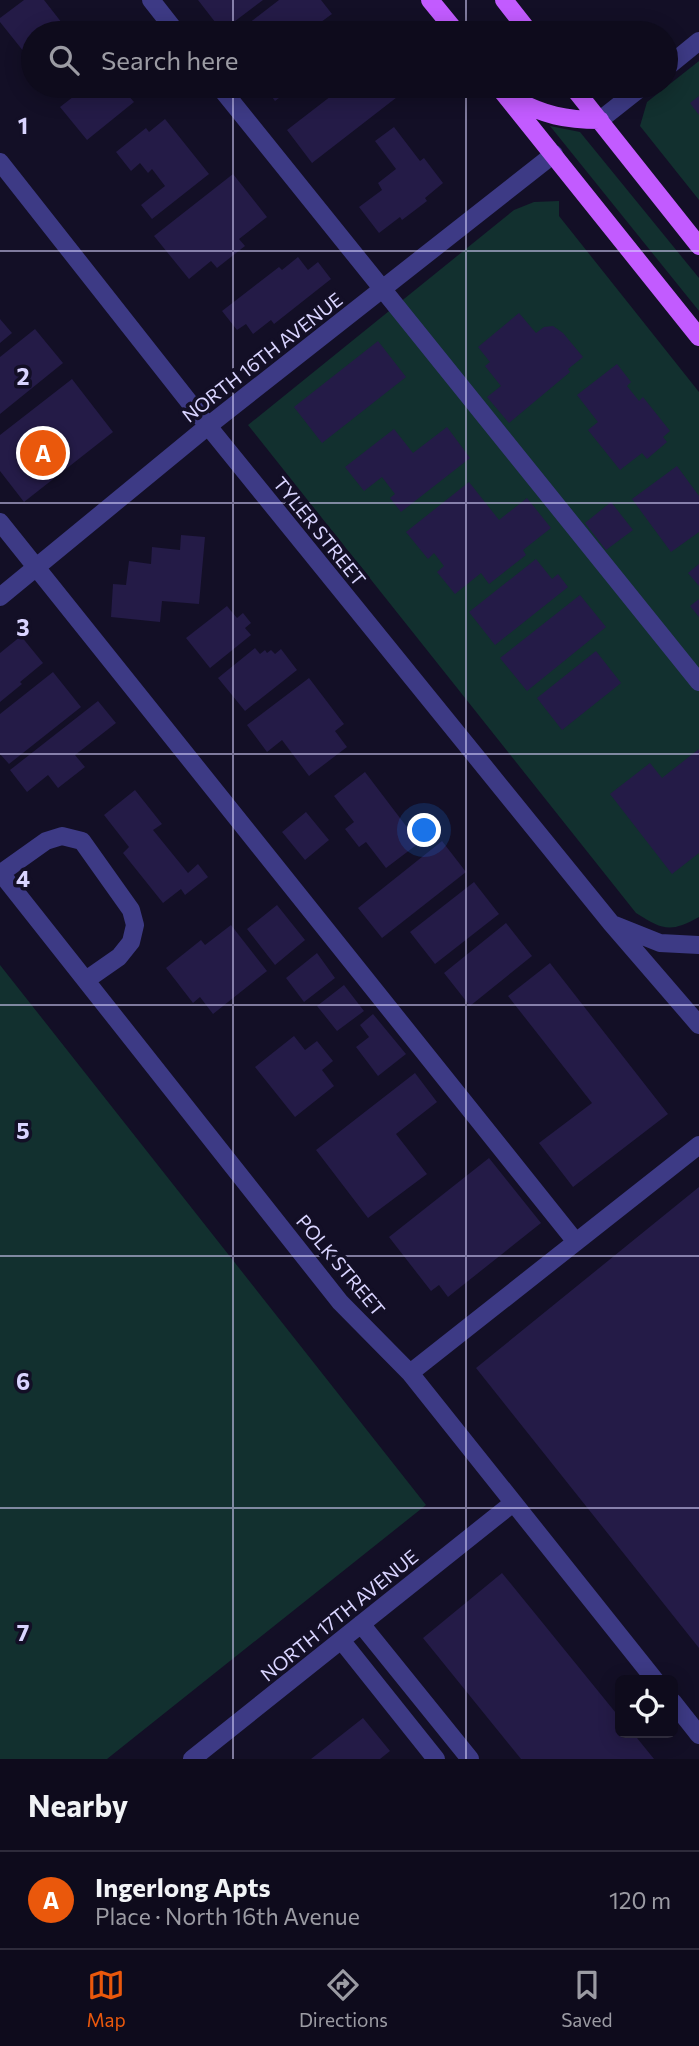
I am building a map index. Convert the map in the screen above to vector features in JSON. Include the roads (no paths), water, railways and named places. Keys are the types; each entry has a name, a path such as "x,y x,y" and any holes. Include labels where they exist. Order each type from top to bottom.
{"main road":[{"path":"430,0 447,21"},
{"path":"503,0 520,21"},
{"path":"509,98 699,337"},
{"path":"515,98 542,113 572,120 600,120"},
{"path":"582,98 699,246"}],"street":[{"path":"151,0 168,21"},
{"path":"678,58 699,41"},
{"path":"229,98 699,682"},
{"path":"600,120 628,98"},
{"name":"NORTH 16TH AVENUE","path":"0,597 208,426 554,154"},
{"name":"TYLER STREET","path":"0,163 208,426 611,923 699,1026"},
{"path":"0,522 576,1242"},
{"path":"0,872 46,841 62,836 82,841 131,910 135,925 131,942 119,957 86,980"},
{"name":"POLK STREET","path":"0,872 340,1302 410,1373 651,1675"},
{"name":"TYLER STREET","path":"611,923 660,943 699,945"},
{"path":"410,1373 699,1145"},
{"name":"NORTH 17TH AVENUE","path":"192,1759 513,1503"},
{"path":"360,1625 470,1759"},
{"path":"341,1640 436,1759"},
{"path":"678,1707 697,1727"}],"place":[{"name":"Ingerlong Apts","path":"43,453"}]}
